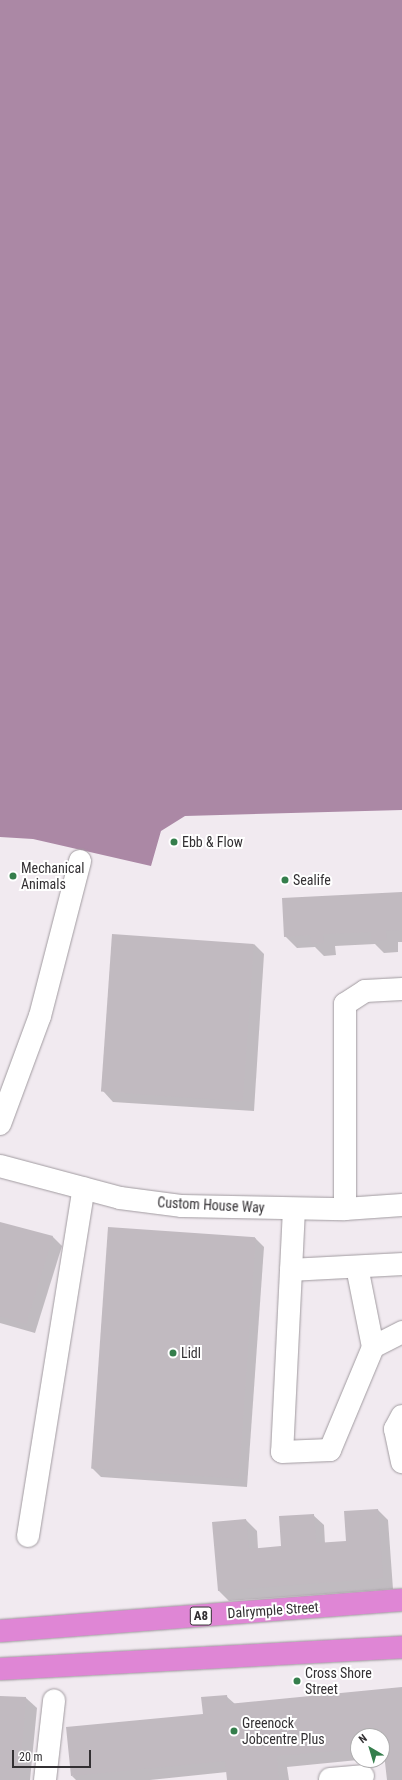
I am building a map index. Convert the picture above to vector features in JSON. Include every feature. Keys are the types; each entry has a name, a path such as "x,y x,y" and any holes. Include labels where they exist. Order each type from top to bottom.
{"highway":[{"name":"Dalrymple Street","path":"0,1631 402,1600"},
{"path":"0,1669 402,1647"}],"street":[{"path":"0,1124 40,1016 80,861"},
{"path":"345,1209 345,1004 364,991 402,989"},
{"name":"Custom House Way","path":"0,1166 120,1198 182,1206 345,1209 402,1205"},
{"path":"28,1536 84,1188"},
{"path":"294,1208 282,1452 330,1450 374,1347 357,1266"},
{"path":"291,1270 402,1264"},
{"path":"374,1347 402,1332"},
{"path":"402,1416 395,1429 402,1462"},
{"path":"45,1780 54,1701"},
{"path":"324,1780 363,1776"}],"shaded area":[{"path":"0,0 402,0 402,810 185,816 161,831 151,866 33,839 0,837"}],"building":[{"path":"402,892 402,930 386,931 387,940 371,941 371,932 323,934 324,943 311,944 310,935 284,937 282,898"},
{"path":"112,934 254,944 243,1102 101,1092"},
{"path":"0,1222 53,1236 26,1324 0,1316"},
{"name":"Lidl","path":"108,1227 256,1237 239,1479 91,1468"},
{"path":"378,1509 383,1578 218,1591 212,1522 246,1519 249,1549 281,1546 279,1516 314,1514 316,1543 346,1541 344,1511"},
{"name":"Greenock Jobcentre Plus","path":"402,1687 402,1780 387,1780 386,1768 390,1768 390,1728 350,1728 350,1750 277,1756 279,1780 227,1780 225,1761 71,1776 66,1727 203,1714 201,1697 227,1695 228,1704"},
{"path":"0,1696 26,1697 19,1780 0,1780"}],"place":[{"name":"Ebb & Flow","path":"174,842"},
{"name":"Mechanical Animals","path":"13,876"},
{"name":"Sealife","path":"285,880"},
{"name":"Lidl","path":"173,1353"},
{"name":"Cross Shore Street","path":"297,1681"},
{"name":"Greenock Jobcentre Plus","path":"234,1731"}]}
